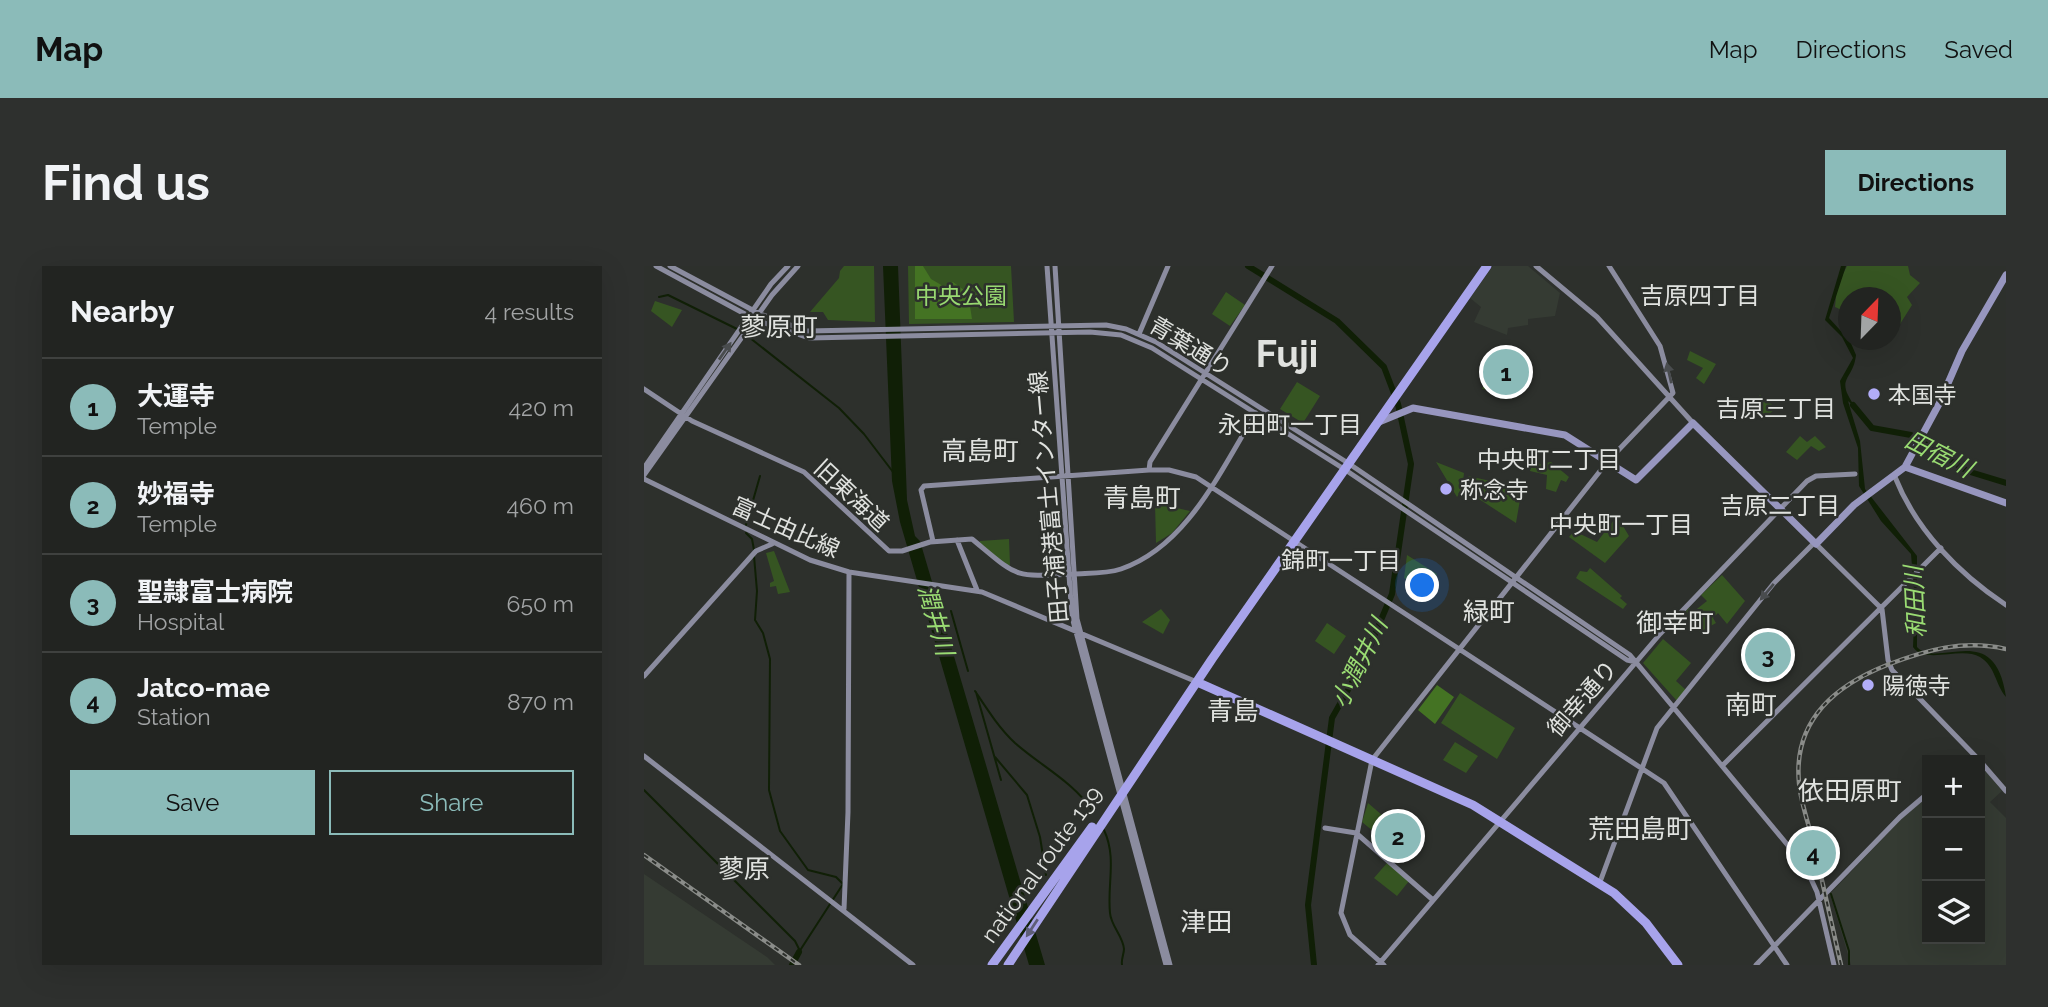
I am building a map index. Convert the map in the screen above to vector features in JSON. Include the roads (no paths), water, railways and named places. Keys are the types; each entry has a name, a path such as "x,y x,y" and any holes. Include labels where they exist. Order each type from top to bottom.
{"highway":[{"name":"national route 139","path":"992,965 1080,849 1400,388 1488,266"},
{"path":"1197,682 1460,798 1500,821 1601,882 1646,923 1678,965"},
{"name":"national route 139","path":"1008,965 1080,849"}],"main road":[{"path":"1376,424 1401,411 1417,408 1565,435 1636,480 1693,423 1815,543 1867,496 1905,467 1939,404 1961,353 2006,275"},
{"path":"1905,467 2006,503"}],"street":[{"path":"656,266 751,313"},
{"path":"670,266 751,313"},
{"path":"644,477 751,313 788,266"},
{"path":"644,468 778,288 798,266"},
{"name":"田子浦港富士インター線","path":"1047,266 1078,630 1168,965"},
{"name":"田子浦港富士インター線","path":"1055,266 1065,476"},
{"path":"1139,334 1168,266"},
{"path":"1149,470 1150,462 1272,266"},
{"path":"1536,266 1597,317 1693,423"},
{"path":"1381,964 1350,935 1341,913 1372,760 1608,461 1673,393 1660,346 1609,266"},
{"name":"青葉通り","path":"751,313 807,331 870,335 1059,330 1107,332 1132,338 1346,466"},
{"name":"青葉通り","path":"1059,330 1110,326 1139,334 1205,373 1346,466"},
{"name":"旧東海道","path":"644,389 683,416 804,472 887,550 902,551 932,541 957,540"},
{"path":"977,590 957,540 972,539 1020,576 1113,571 1131,564 1181,529 1256,413"},
{"path":"1346,466 1401,503 1412,515 1630,654 1805,866 1818,901 1834,965"},
{"path":"932,541 921,489 924,486 1149,470 1184,472 1210,485 1643,767 1668,788 1787,965"},
{"name":"御幸通り","path":"1381,964 1500,821 1704,586 1816,476 1855,474"},
{"name":"富士由比線","path":"644,477 810,561 849,572 977,590 1197,682"},
{"path":"1895,477 1906,506 1941,548 1978,587 2006,605"},
{"path":"1401,503 1413,507 1514,580"},
{"path":"1601,882 1657,728 1774,583 1815,543 1879,607 1892,670 1974,754"},
{"path":"644,676 754,553 773,544"},
{"path":"1723,766 1879,607 1941,548"},
{"path":"844,909 848,812 849,572"},
{"path":"644,756 913,965"},
{"path":"1985,766 2006,791"},
{"path":"1756,965 1900,817 1922,798"},
{"path":"1325,828 1356,833 1433,900"}],"water":[{"name":"潤井川","path":"883,266 898,266 907,500 915,536 920,541 1045,965 1029,965 900,522 892,481"},
{"path":"1841,266 1846,266 1829,318 1838,328 1838,333 1825,320"},
{"name":"和田川","path":"1849,350 1854,350 1856,355 1845,385 1857,409 1848,401 1860,441 1865,489 1917,556 1917,647 1926,653 1965,651 1979,653 1990,659 2000,673 2006,697 1989,666 1980,657 1963,653 1926,655 1913,647 1915,601 1911,554 1881,521 1859,486 1858,448 1843,403 1840,381 1853,358"}],"waterway":[{"name":"小潤井川","path":"1248,266 1337,321 1384,367 1398,404 1411,464 1392,594 1362,665 1332,718 1308,905 1314,965"},
{"path":"659,297 668,295 737,329"},
{"path":"745,334 839,408 864,434 893,472"},
{"name":"田宿川","path":"1853,405 1872,428 1911,435 1967,471 2006,483"},
{"path":"746,525 760,476"},
{"path":"746,533 752,539 754,550"},
{"path":"754,556 757,591 755,620 763,633 770,659 769,790 780,831 808,870 836,877 843,884 799,952"},
{"name":"潤井川","path":"951,611 968,671"},
{"path":"975,691 1009,737 1066,782 1092,810"},
{"path":"976,692 1001,780"},
{"path":"995,757 1027,795 1040,837 1046,875"},
{"path":"644,790 795,941 799,949"},
{"path":"1104,830 1111,861 1110,913 1123,944 1122,965"},
{"path":"1831,894 1849,951 1849,965"},
{"path":"792,965 799,952"}],"railway":[{"path":"1841,965 1801,799 1799,761 1810,724 1834,695 1887,665 1945,648 1975,645 2006,649"},
{"path":"644,855 799,965"}],"place":[{"name":"大運寺","path":"1506,372"},
{"name":"本国寺","path":"1874,394"},
{"name":"称念寺","path":"1446,489"},
{"name":"聖隷富士病院","path":"1768,655"},
{"name":"陽徳寺","path":"1868,685"},
{"name":"妙福寺","path":"1398,836"},
{"name":"Jatco-mae","path":"1813,853"}],"district":[{"name":"吉原四丁目","path":"1700,295"},
{"name":"蓼原町","path":"779,327"},
{"name":"Fuji","path":"1287,354"},
{"name":"吉原三丁目","path":"1776,408"},
{"name":"永田町一丁目","path":"1290,424"},
{"name":"高島町","path":"980,451"},
{"name":"中央町二丁目","path":"1549,459"},
{"name":"青島町","path":"1142,498"},
{"name":"吉原二丁目","path":"1780,505"},
{"name":"中央町一丁目","path":"1621,524"},
{"name":"錦町一丁目","path":"1341,560"},
{"name":"緑町","path":"1489,612"},
{"name":"御幸町","path":"1675,623"},
{"name":"南町","path":"1751,705"},
{"name":"青島","path":"1233,711"},
{"name":"依田原町","path":"1850,791"},
{"name":"荒田島町","path":"1640,829"},
{"name":"蓼原","path":"744,869"},
{"name":"津田","path":"1206,922"}],"park label":[{"name":"中央公園","path":"961,295"}]}
